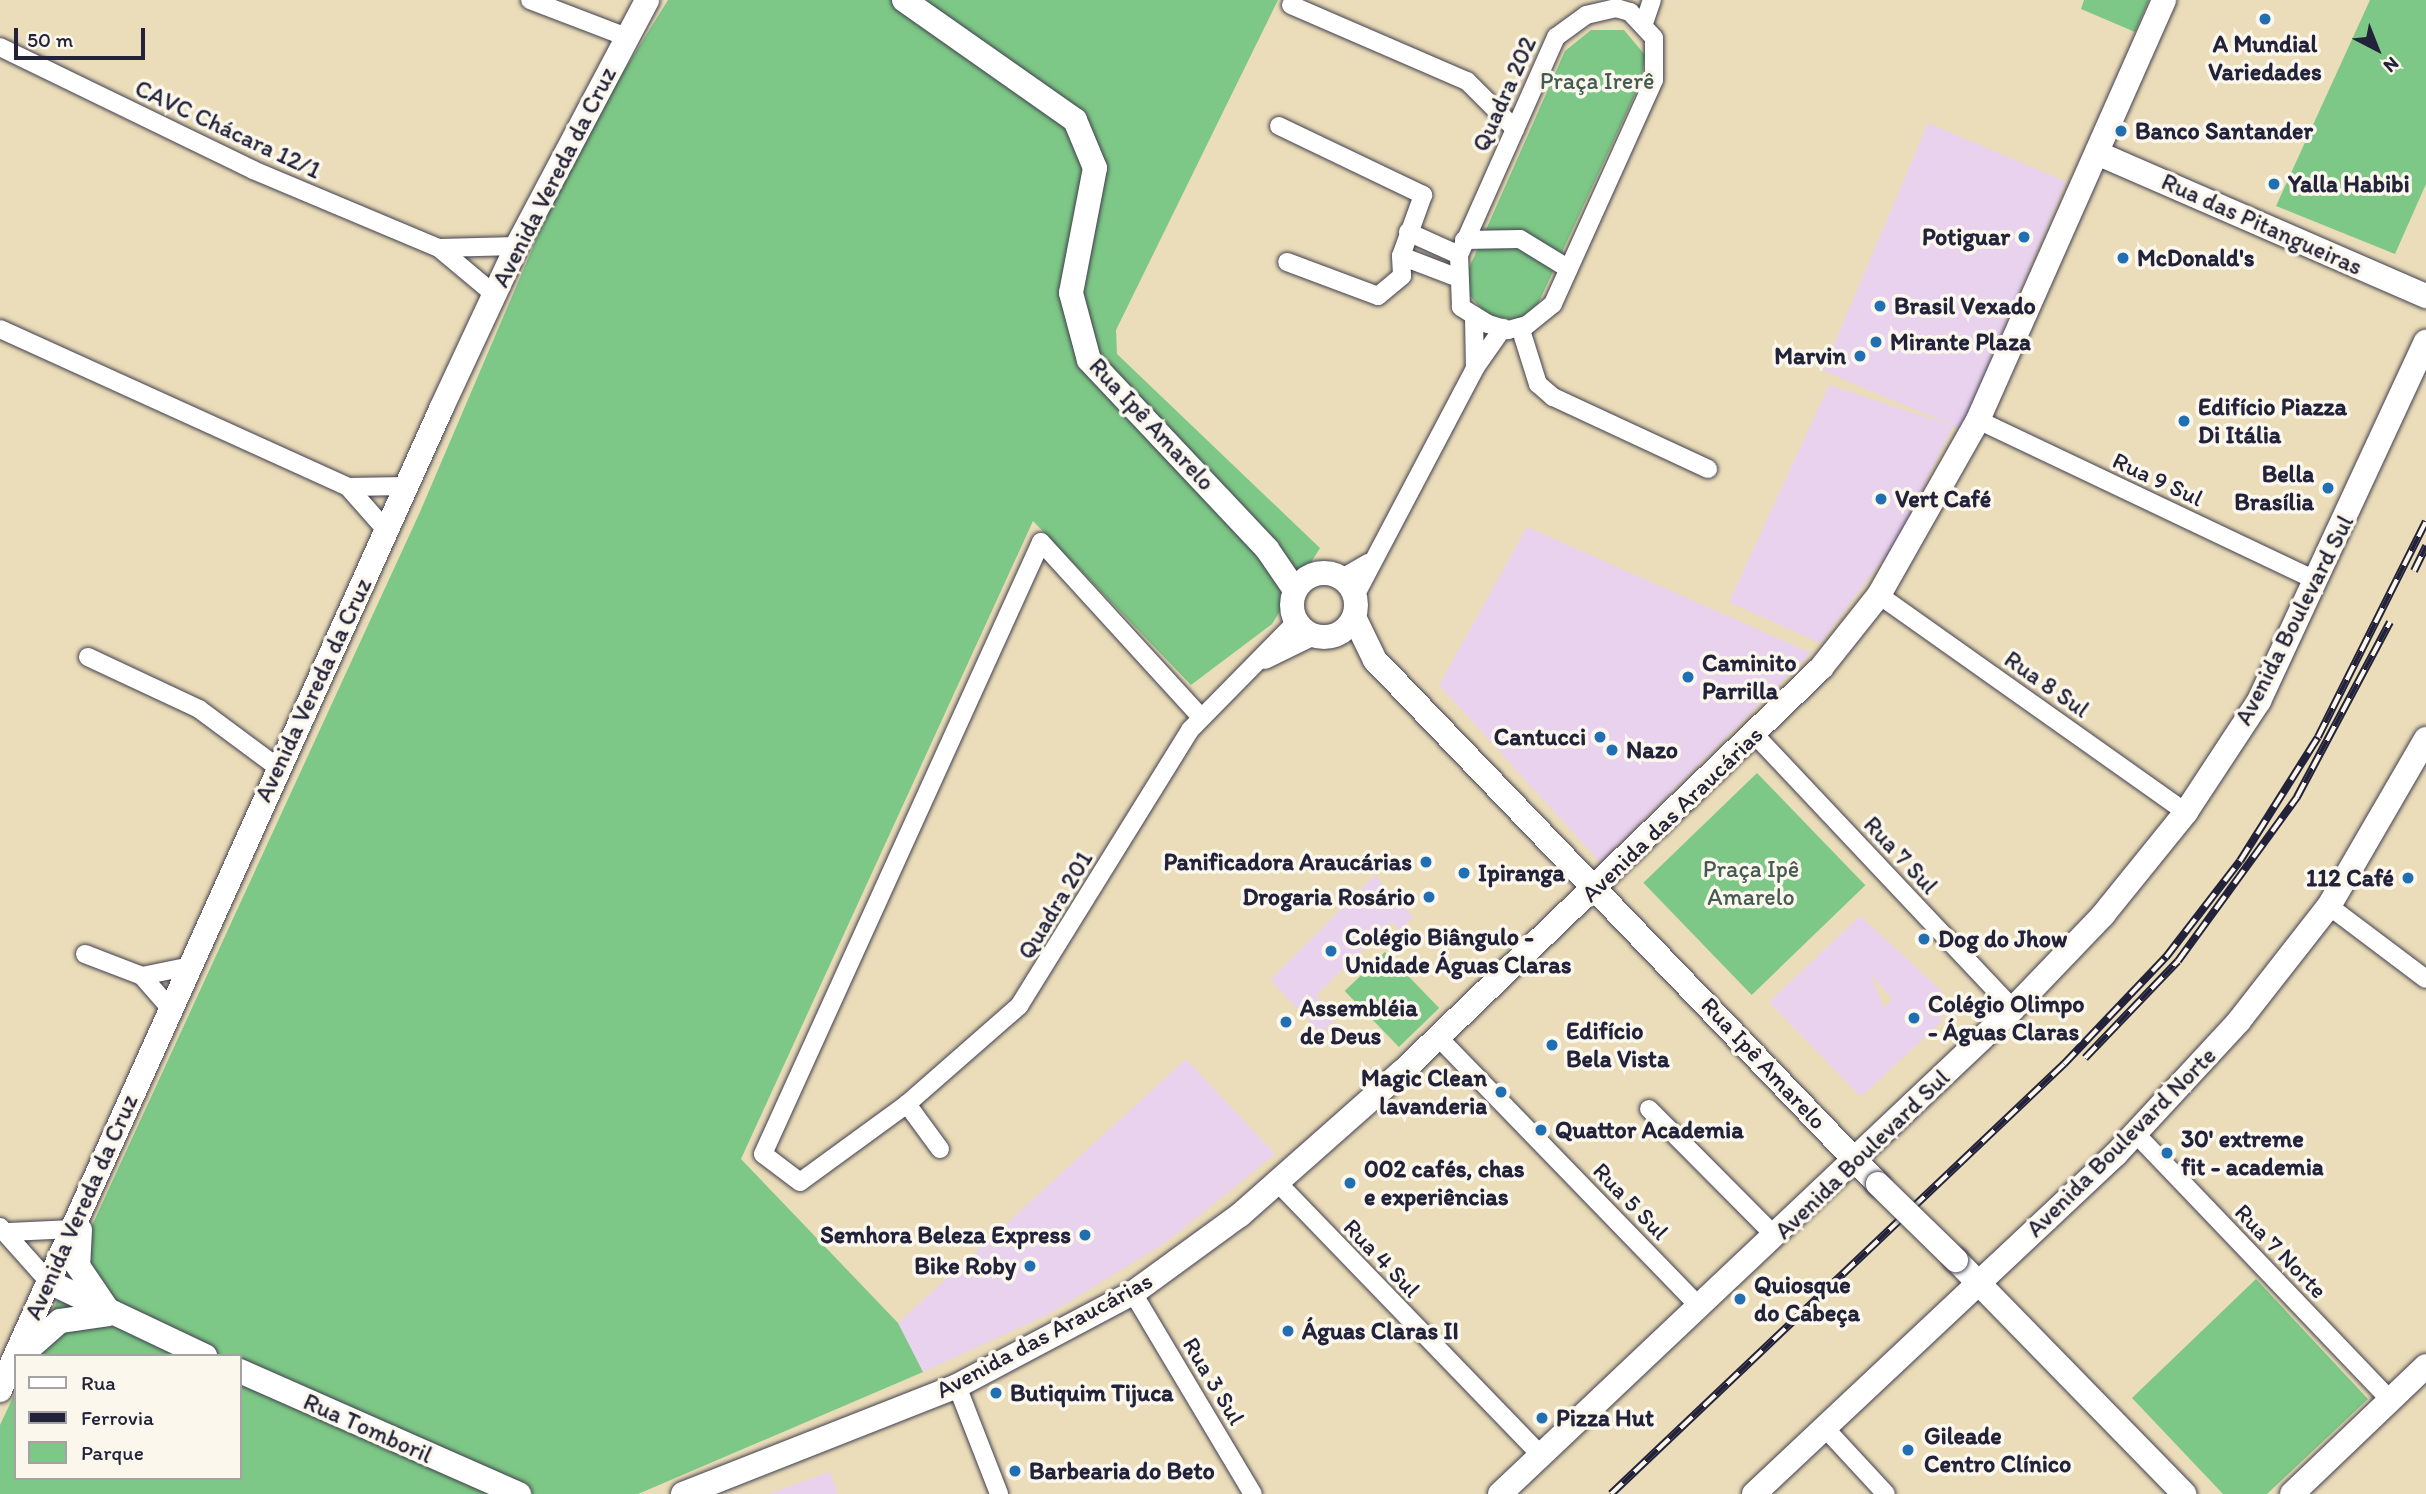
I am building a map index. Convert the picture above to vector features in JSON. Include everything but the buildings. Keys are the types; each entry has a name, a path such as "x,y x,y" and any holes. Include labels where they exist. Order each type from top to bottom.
{"street":[{"path":"530,0 624,36"},
{"name":"Avenida Vereda da Cruz","path":"18,1354 168,1006 517,246 624,36 647,0"},
{"name":"Rua Ipê Amarelo","path":"904,0 1075,120 1095,168 1071,293 1089,360 1303,583"},
{"path":"1644,23 1652,0"},
{"name":"Avenida das Araucárias","path":"683,1494 957,1386 1133,1293 1277,1182 1439,1038 1755,735 1821,668 1879,595 1978,420 2164,0"},
{"path":"1292,5 1467,81 1515,129"},
{"name":"Quadra 202","path":"1350,597 1475,368 1511,328 1553,304 1569,269 1654,80 1658,58 1644,23 1616,8 1567,25 1515,129 1461,248 1456,277 1461,307 1474,317 1475,368"},
{"name":"CAVC Chácara 12/1","path":"0,47 253,170 439,248 495,295"},
{"path":"1279,126 1423,195 1408,232 1395,285 1367,296 1287,262"},
{"name":"Rua das Pitangueiras","path":"2097,153 2426,296"},
{"path":"1408,232 1461,248 1520,239 1569,269"},
{"name":"CAVC Chácara 12/1","path":"439,248 517,246"},
{"path":"1401,256 1456,277"},
{"path":"1474,317 1511,328 1538,384 1553,397 1708,469"},
{"path":"0,329 348,487 386,530"},
{"name":"Avenida Boulevard Sul","path":"1500,1494 2013,1009 2103,915 2186,812 2259,701 2317,582 2426,342"},
{"name":"Rua 9 Sul","path":"1978,420 2317,582"},
{"path":"348,487 406,486"},
{"name":"Quadra 201","path":"1201,718 1041,542 763,1154 800,1182 907,1104 1036,985 1201,718 1252,666 1314,632"},
{"path":"1303,583 1350,597 1314,632 1303,583"},
{"name":"Rua 8 Sul","path":"1879,595 2186,812"},
{"name":"Rua Ipê Amarelo","path":"1350,597 1375,660"},
{"name":"Rua Ipê Amarelo","path":"1314,632 1375,660 1598,886 1855,1161 1980,1284 2184,1494"},
{"path":"88,657 199,709 277,767"},
{"name":"Rua 7 Sul","path":"1755,735 2013,1009"},
{"name":"Avenida Boulevard Norte","path":"1754,1494 1980,1284 2136,1134 2239,1021 2329,906 2426,739"},
{"path":"2329,906 2426,979"},
{"path":"85,954 142,976 168,1006"},
{"path":"142,976 187,967"},
{"name":"Rua 5 Sul","path":"1439,1038 1700,1307"},
{"path":"907,1104 940,1149"},
{"path":"1649,1109 1775,1236"},
{"name":"Rua 7 Norte","path":"2136,1134 2391,1401"},
{"path":"106,1151 76,1255 110,1314"},
{"name":"Rua 4 Sul","path":"1277,1182 1542,1457"},
{"path":"5,1230 73,1229"},
{"path":"5,1230 49,1282 110,1314 200,1354"},
{"name":"Rua 3 Sul","path":"1133,1293 1253,1494"},
{"path":"25,1354 60,1321 110,1314"},
{"name":"Avenida Vereda da Cruz","path":"6,1382 14,1363"},
{"path":"2292,1494 2426,1366"},
{"name":"Rua Tomboril","path":"242,1372 501,1490 519,1494"},
{"path":"957,1386 999,1494"},
{"path":"1824,1427 1886,1494"}],"shaded area":[{"path":"1928,123 2066,182 1961,429 1823,371"},
{"path":"1829,385 1953,426 1894,545 1820,643 1729,602"},
{"path":"1527,527 1811,653 1600,862 1439,685"},
{"name":"Colégio Biângulo - Unidade Águas Claras","path":"1375,875 1413,917 1400,930 1392,922 1316,995 1337,1018 1321,1033 1270,980"},
{"path":"1860,916 1943,992 1942,1021 1861,1097 1769,1002","holes":["1873,977 1892,999 1884,1008"]},
{"path":"1186,1059 1275,1154 1165,1243 1049,1314 923,1372 898,1323"},
{"path":"830,1472 838,1494 768,1494"}],"green space":[{"path":"668,0 1278,0 1116,330 1117,354 1320,548 1272,624 1191,685 1033,521 741,1159 898,1323 923,1372 638,1494 0,1494 0,1425 14,1395 14,1480 242,1480 242,1354 33,1354 420,512 574,151"},
{"path":"2084,0 2149,0 2135,32 2081,9"},
{"path":"2370,0 2426,0 2426,184 2395,254 2276,206"},
{"name":"Praça Irerê","path":"1591,30 1624,30 1645,55 1641,82 1538,304 1518,320 1488,316 1470,296 1469,268 1565,51"},
{"name":"Praça Ipê Amarelo","path":"1757,773 1865,885 1752,995 1643,883"},
{"path":"1385,952 1439,1008 1399,1047 1345,991"},
{"path":"2256,1279 2368,1399 2267,1494 2223,1494 2132,1398"}],"railway":[{"path":"1611,1494 2064,1064 2166,957 2240,861 2318,737 2426,521"},
{"path":"2414,571 2426,546"},
{"path":"2085,1058 2178,961 2297,797 2390,622"}],"place":[{"name":"A Mundial Variedades","path":"2265,19"},
{"name":"Banco Santander","path":"2121,131"},
{"name":"Yalla Habibi","path":"2274,184"},
{"name":"Potiguar","path":"2024,237"},
{"name":"McDonald's","path":"2123,258"},
{"name":"Brasil Vexado","path":"1880,306"},
{"name":"Mirante Plaza","path":"1876,342"},
{"name":"Marvin","path":"1860,356"},
{"name":"Edifício Piazza Di Itália","path":"2184,421"},
{"name":"Bella Brasília","path":"2328,488"},
{"name":"Vert Café","path":"1881,499"},
{"name":"Caminito Parrilla","path":"1688,677"},
{"name":"Cantucci","path":"1600,737"},
{"name":"Nazo","path":"1612,750"},
{"name":"Panificadora Araucárias","path":"1426,862"},
{"name":"Ipiranga","path":"1464,873"},
{"name":"112 Café","path":"2408,878"},
{"name":"Drogaria Rosário","path":"1429,897"},
{"name":"Dog do Jhow","path":"1924,939"},
{"name":"Colégio Biângulo - Unidade Águas Claras","path":"1331,951"},
{"name":"Colégio Olimpo - Águas Claras","path":"1914,1018"},
{"name":"Assembléia de Deus","path":"1286,1022"},
{"name":"Edifício Bela Vista","path":"1552,1045"},
{"name":"Magic Clean lavanderia","path":"1501,1092"},
{"name":"Quattor Academia","path":"1541,1130"},
{"name":"30' extreme fit - academia","path":"2167,1153"},
{"name":"002 cafés, chas e experiências","path":"1350,1183"},
{"name":"Semhora Beleza Express","path":"1085,1235"},
{"name":"Bike Roby","path":"1030,1266"},
{"name":"Quiosque do Cabeça","path":"1740,1299"},
{"name":"Águas Claras II","path":"1288,1331"},
{"name":"Butiquim Tijuca","path":"996,1393"},
{"name":"Pizza Hut","path":"1542,1418"},
{"name":"Gileade Centro Clínico","path":"1908,1450"},
{"name":"Barbearia do Beto","path":"1015,1471"}]}
